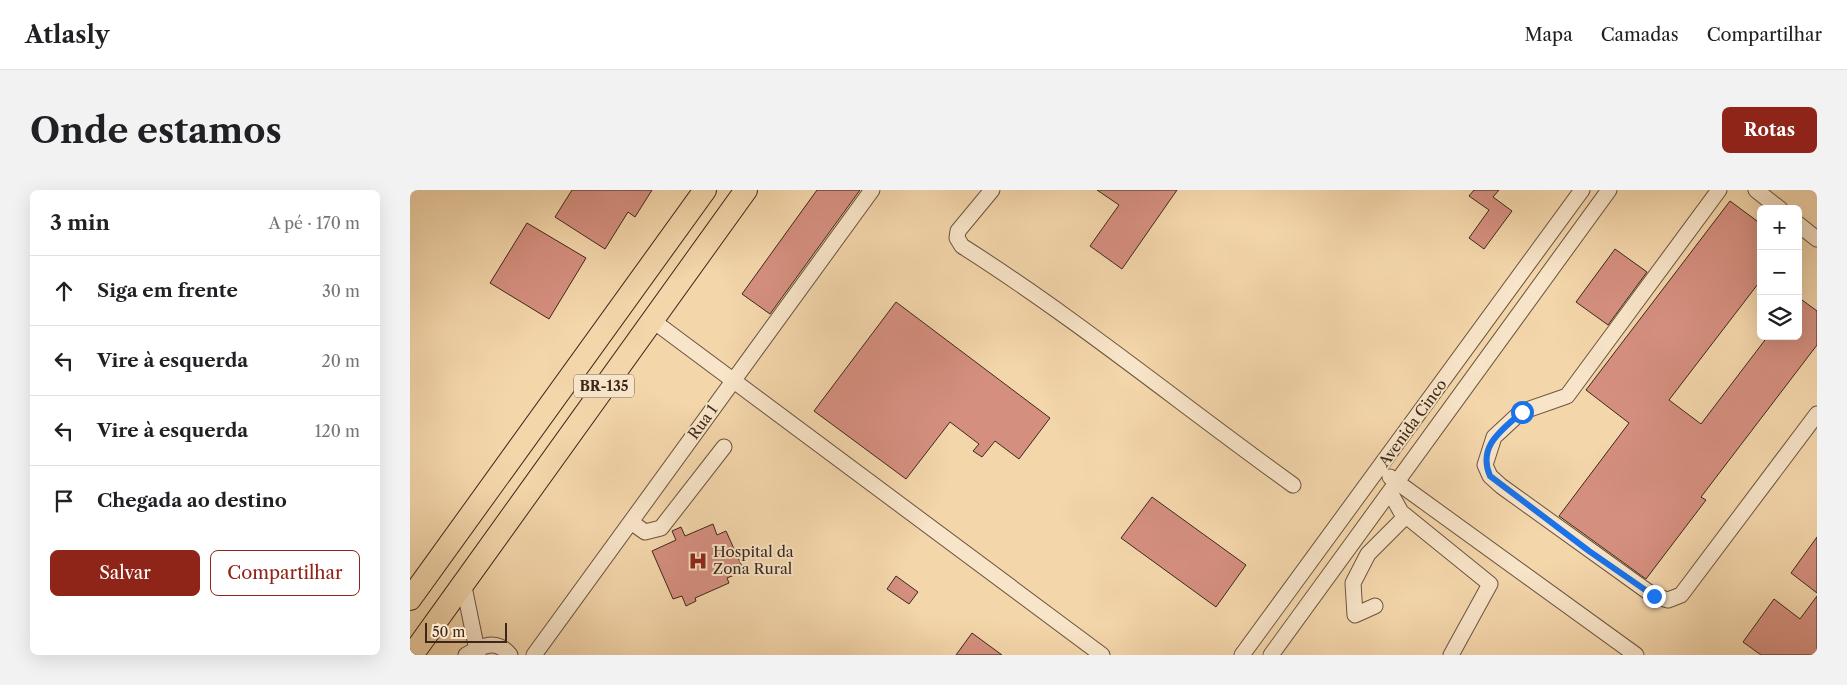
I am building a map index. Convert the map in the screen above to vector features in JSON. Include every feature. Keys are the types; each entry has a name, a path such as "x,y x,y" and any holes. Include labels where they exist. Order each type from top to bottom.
{"highway":[{"name":"BR-135","path":"410,599 705,190"},
{"name":"BR-135","path":"412,655 462,582 746,190"}],"street":[{"name":"Rua 1","path":"534,655 872,190"},
{"path":"992,190 958,231 957,238 962,246 1114,353 1204,422 1293,485"},
{"name":"Avenida Cinco","path":"1242,655 1582,190"},
{"name":"Avenida Cinco","path":"1271,655 1609,190"},
{"path":"1719,190 1568,396 1522,412 1494,437 1485,465 1490,476 1501,486 1654,596 1668,600 1681,596 1817,414"},
{"path":"1756,190 1775,205"},
{"path":"1802,227 1817,239"},
{"path":"652,320 1102,655"},
{"path":"631,522 645,532 661,528 724,446"},
{"path":"1379,469 1393,487 1636,655"},
{"path":"1393,487 1400,512 1490,584 1451,655"},
{"path":"1375,606 1355,615 1352,583 1368,554 1406,516"},
{"path":"462,582 469,609 474,653 497,645 510,655"},
{"path":"458,655 466,634 469,609"}],"building":[{"path":"572,190 652,190 635,217 628,212 605,249 555,217"},
{"path":"817,190 860,190 770,314 742,294"},
{"path":"1097,190 1177,190 1122,269 1090,246 1119,205"},
{"path":"1474,190 1499,190 1493,197 1512,211 1484,249 1469,238 1489,210 1469,196"},
{"path":"1730,201 1757,221 1757,285 1669,400 1701,424 1765,340 1802,340 1802,300 1817,311 1817,345 1701,497 1706,500 1646,579 1559,516 1629,423 1586,390"},
{"path":"527,223 586,258 549,319 490,283"},
{"path":"1615,249 1647,272 1608,325 1576,302"},
{"path":"896,302 1050,418 1019,459 995,441 982,457 973,451 979,444 950,422 906,479 814,411"},
{"path":"1152,497 1246,565 1216,607 1121,538"},
{"name":"Hospital da Zona Rural","path":"713,524 717,535 726,531 744,571 727,578 729,583 695,598 696,601 686,606 682,596 673,599 652,551 676,540 672,531 681,527 685,536"},
{"path":"1817,537 1817,593 1791,573"},
{"path":"896,576 918,592 909,604 887,589"},
{"path":"1817,596 1817,655 1761,655 1743,642 1774,599 1800,619"},
{"path":"972,633 1002,655 956,655"}],"place":[{"name":"Hospital da Zona Rural","path":"698,561"}],"route":[{"path":"1522,412 1494,437 1485,465 1490,476 1589,551 1654,596"}]}
